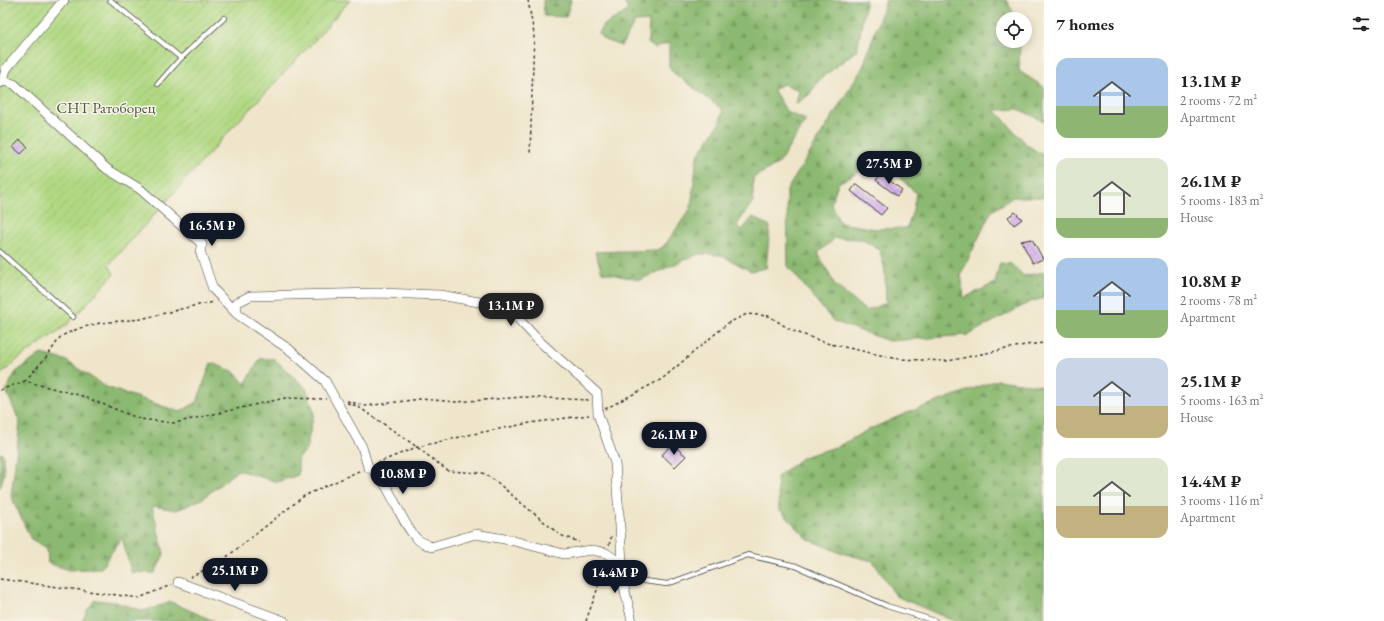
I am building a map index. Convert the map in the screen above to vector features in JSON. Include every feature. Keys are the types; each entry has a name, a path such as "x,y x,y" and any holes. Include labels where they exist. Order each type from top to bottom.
{"street":[{"path":"64,0 6,69 1,82 14,84 107,169 140,190 202,244 200,251 212,290 237,314 290,350 325,382 362,447 368,467 375,471 411,532 419,540 431,547 476,534 510,540 564,554 592,550 606,553 622,564"},
{"path":"237,314 236,303 250,296 378,293 440,295 490,304 510,310 538,340 597,393 598,414 615,463 623,583 632,621"},
{"path":"178,582 284,621"}],"lane":[{"path":"110,0 181,58"},
{"path":"158,84 181,58 224,18"},
{"path":"0,252 73,317"},
{"path":"622,564 644,582 667,584 748,555 796,566 887,606 935,621"}],"path":[{"path":"528,0 534,34 530,154"},
{"path":"0,390 25,381 61,336 100,323 141,318 215,302"},
{"path":"0,579 139,598 219,563 304,496 417,447 502,428 598,414 617,402 662,379 728,323 747,314 769,316 791,330 826,343 898,359 948,361 1024,345 1044,343"},
{"path":"1041,343 1044,347"},
{"path":"25,381 82,396 140,419 174,423 285,398 335,400 366,406 420,399 456,402 523,397 597,400"},
{"path":"335,400 357,406 417,447 448,471 483,473 497,482 560,535 580,543 592,550"},
{"path":"586,621 597,590 612,533"}],"green space":[{"name":"СНТ Ратоборец","path":"0,0 350,0 109,265 114,274 67,325 18,359 0,375"},
{"path":"543,0 571,0 566,17 544,16"},
{"path":"624,0 866,0 857,50 819,80 809,95 796,104 799,90 783,84 773,89 787,112 806,120 779,163 753,178 753,201 737,225 742,230 753,217 770,226 766,268 751,271 721,255 698,254 639,280 602,272 595,252 658,250 665,245 691,208 697,157 719,124 723,110 674,73 669,66 669,43 654,48 648,43 649,21 635,22 621,46 603,39 599,34 602,26 628,11"},
{"path":"886,0 1006,0 1013,12 996,12 996,48 1020,48 1019,71 1044,87 1044,121 1018,109 995,110 1027,145 1044,156 1044,197 1013,197 991,212 961,274 964,298 995,283 1000,263 1011,264 1024,276 1044,272 1044,298 1030,302 968,335 889,341 833,321 788,266 787,190 863,67","holes":["888,167 916,193 913,210 907,228 876,229 840,223 831,203 838,183 862,170","835,238 861,239 880,250 885,271 886,303 866,311 835,285 818,253"]},
{"path":"41,354 65,360 106,387 180,412 197,402 211,363 233,371 245,384 260,359 274,359 306,388 314,412 306,450 298,459 298,475 277,482 238,470 202,499 177,510 152,506 164,554 155,573 131,572 122,537 101,568 70,570 48,563 47,548 31,539 11,496 20,423 6,390 16,372"},
{"path":"997,380 1044,386 1044,621 954,621 896,596 873,561 838,552 808,539 779,509 777,477 803,457 839,446 864,432 904,414"},
{"path":"0,453 3,454 4,474 0,488"},
{"path":"95,600 115,602 144,611 171,602 214,621 82,621 88,609"}],"building":[{"path":"20,140 28,147 21,154 13,147"},
{"path":"881,174 902,190 897,196 876,180"},
{"path":"856,184 887,208 881,215 851,191"},
{"path":"1015,212 1022,219 1014,225 1008,217"},
{"path":"1032,239 1043,259 1033,263 1021,241"},
{"path":"672,444 686,456 675,467 662,455"}]}
